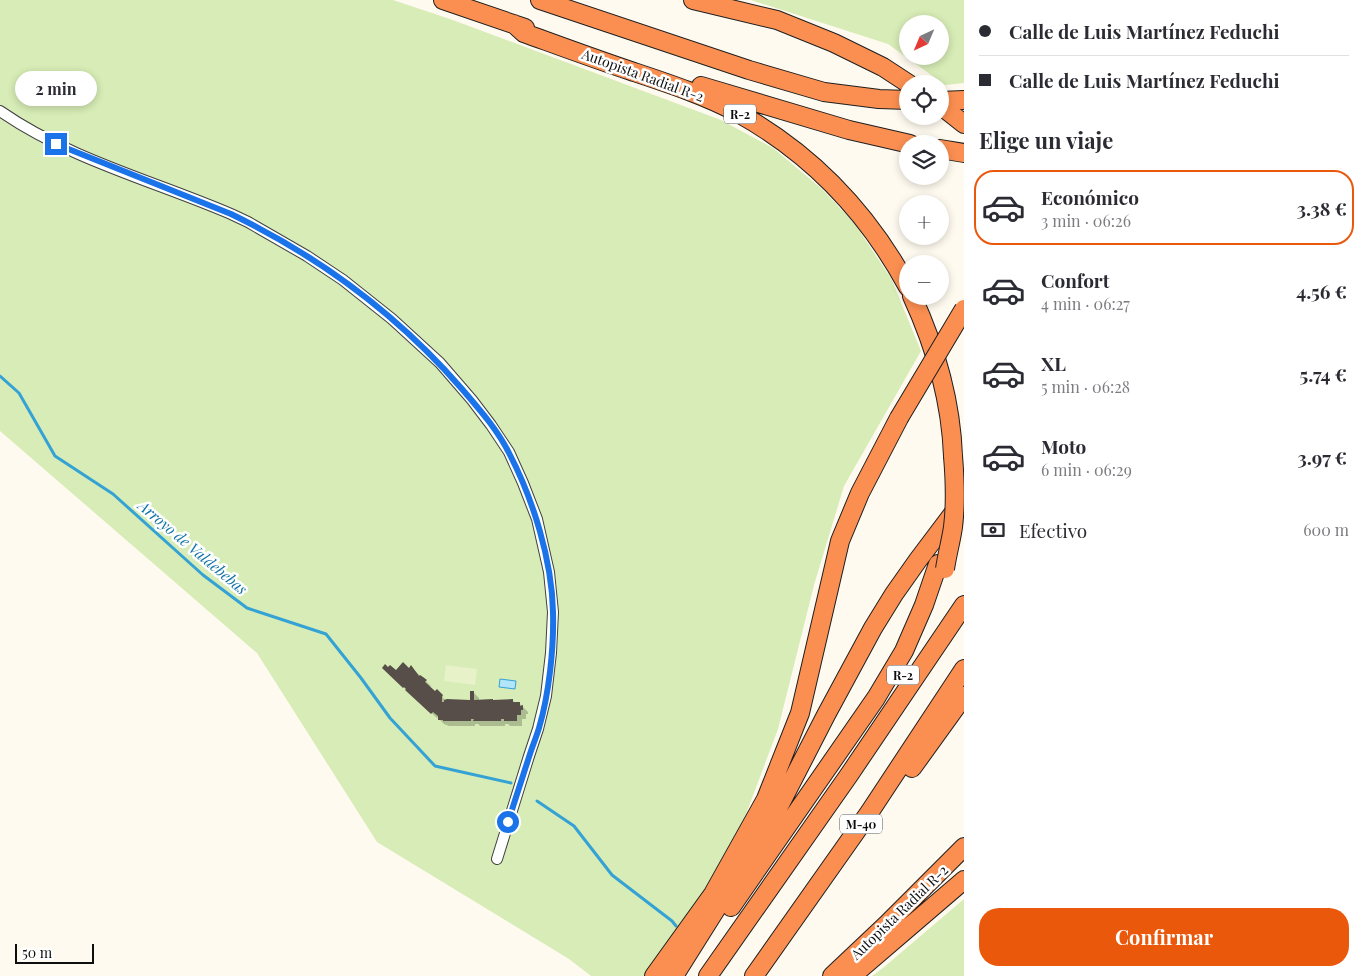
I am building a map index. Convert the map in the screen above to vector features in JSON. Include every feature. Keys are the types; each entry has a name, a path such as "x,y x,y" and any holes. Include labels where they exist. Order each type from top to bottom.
{"highway":[{"name":"Autopista Radial R-2","path":"443,0 702,86 849,130 899,141"},
{"path":"540,0 749,70 824,92 879,100 899,100"},
{"path":"693,0 777,20 834,43 883,67 899,77"},
{"name":"Autopista Radial R-2","path":"514,24 524,33 706,98 737,112 764,129 794,150 824,175 850,202 876,235 899,271"},
{"path":"949,101 964,100"},
{"path":"949,112 964,124"},
{"path":"949,150 964,153"},
{"name":"R-2","path":"849,775 921,639 940,589 941,567 953,528 956,490 949,418 939,370 930,340 916,305"},
{"path":"654,976 713,894 766,799 800,713 840,541 860,493 899,418 964,308"},
{"path":"674,976 772,820 873,628 904,581 964,499"},
{"path":"678,976 714,931 876,698 904,652 941,567"},
{"name":"M-40","path":"708,976 849,775 964,605"},
{"name":"M-40","path":"754,976 869,813 964,669"},
{"path":"869,813 891,798 964,696"},
{"name":"Autopista Radial R-2","path":"832,976 964,847"},
{"path":"852,976 964,880"}],"street":[{"path":"0,111 56,144 231,214 307,256 343,280 392,319 440,363 491,425 508,452 537,519 549,572 553,612 546,696 538,729 497,859"}],"green space":[{"path":"0,0 393,0 450,19 721,120 773,148 822,189 854,223 891,278 899,297 899,305 902,305 921,351 844,486 814,585 778,729 746,814 696,909 647,976 591,976 569,959 377,842 257,653 0,431"},
{"path":"751,0 964,0 964,83 949,85 949,75 931,75 917,65 949,65 949,15 899,15 899,52 888,44"},
{"path":"446,665 477,669 475,685 444,681"},
{"path":"964,899 964,976 872,976 883,968"}],"water":[{"path":"500,679 516,681 515,689 499,687"}],"building":[{"path":"403,662 409,668 411,665 419,676 427,680 425,682 443,695 442,702 447,699 470,700 470,691 474,691 474,700 513,699 513,702 520,702 520,706 523,705 521,715 517,715 517,721 504,721 504,719 501,719 501,721 473,721 474,719 471,719 471,721 438,720 438,716 433,712 431,714 382,668 385,664 388,667 390,665 396,670"}],"waterway":[{"name":"Arroyo de Valdebebas","path":"0,376 19,393 55,456 113,494 203,575 247,608 326,634 390,718 435,766 511,783"},
{"name":"Arroyo de Valdebebas","path":"537,801 574,826 612,875 676,926"}],"route":[{"path":"56,144 231,214 307,256 343,280 392,319 440,363 491,425 508,452 537,519 549,572 553,612 546,696 538,729 508,822"}]}
